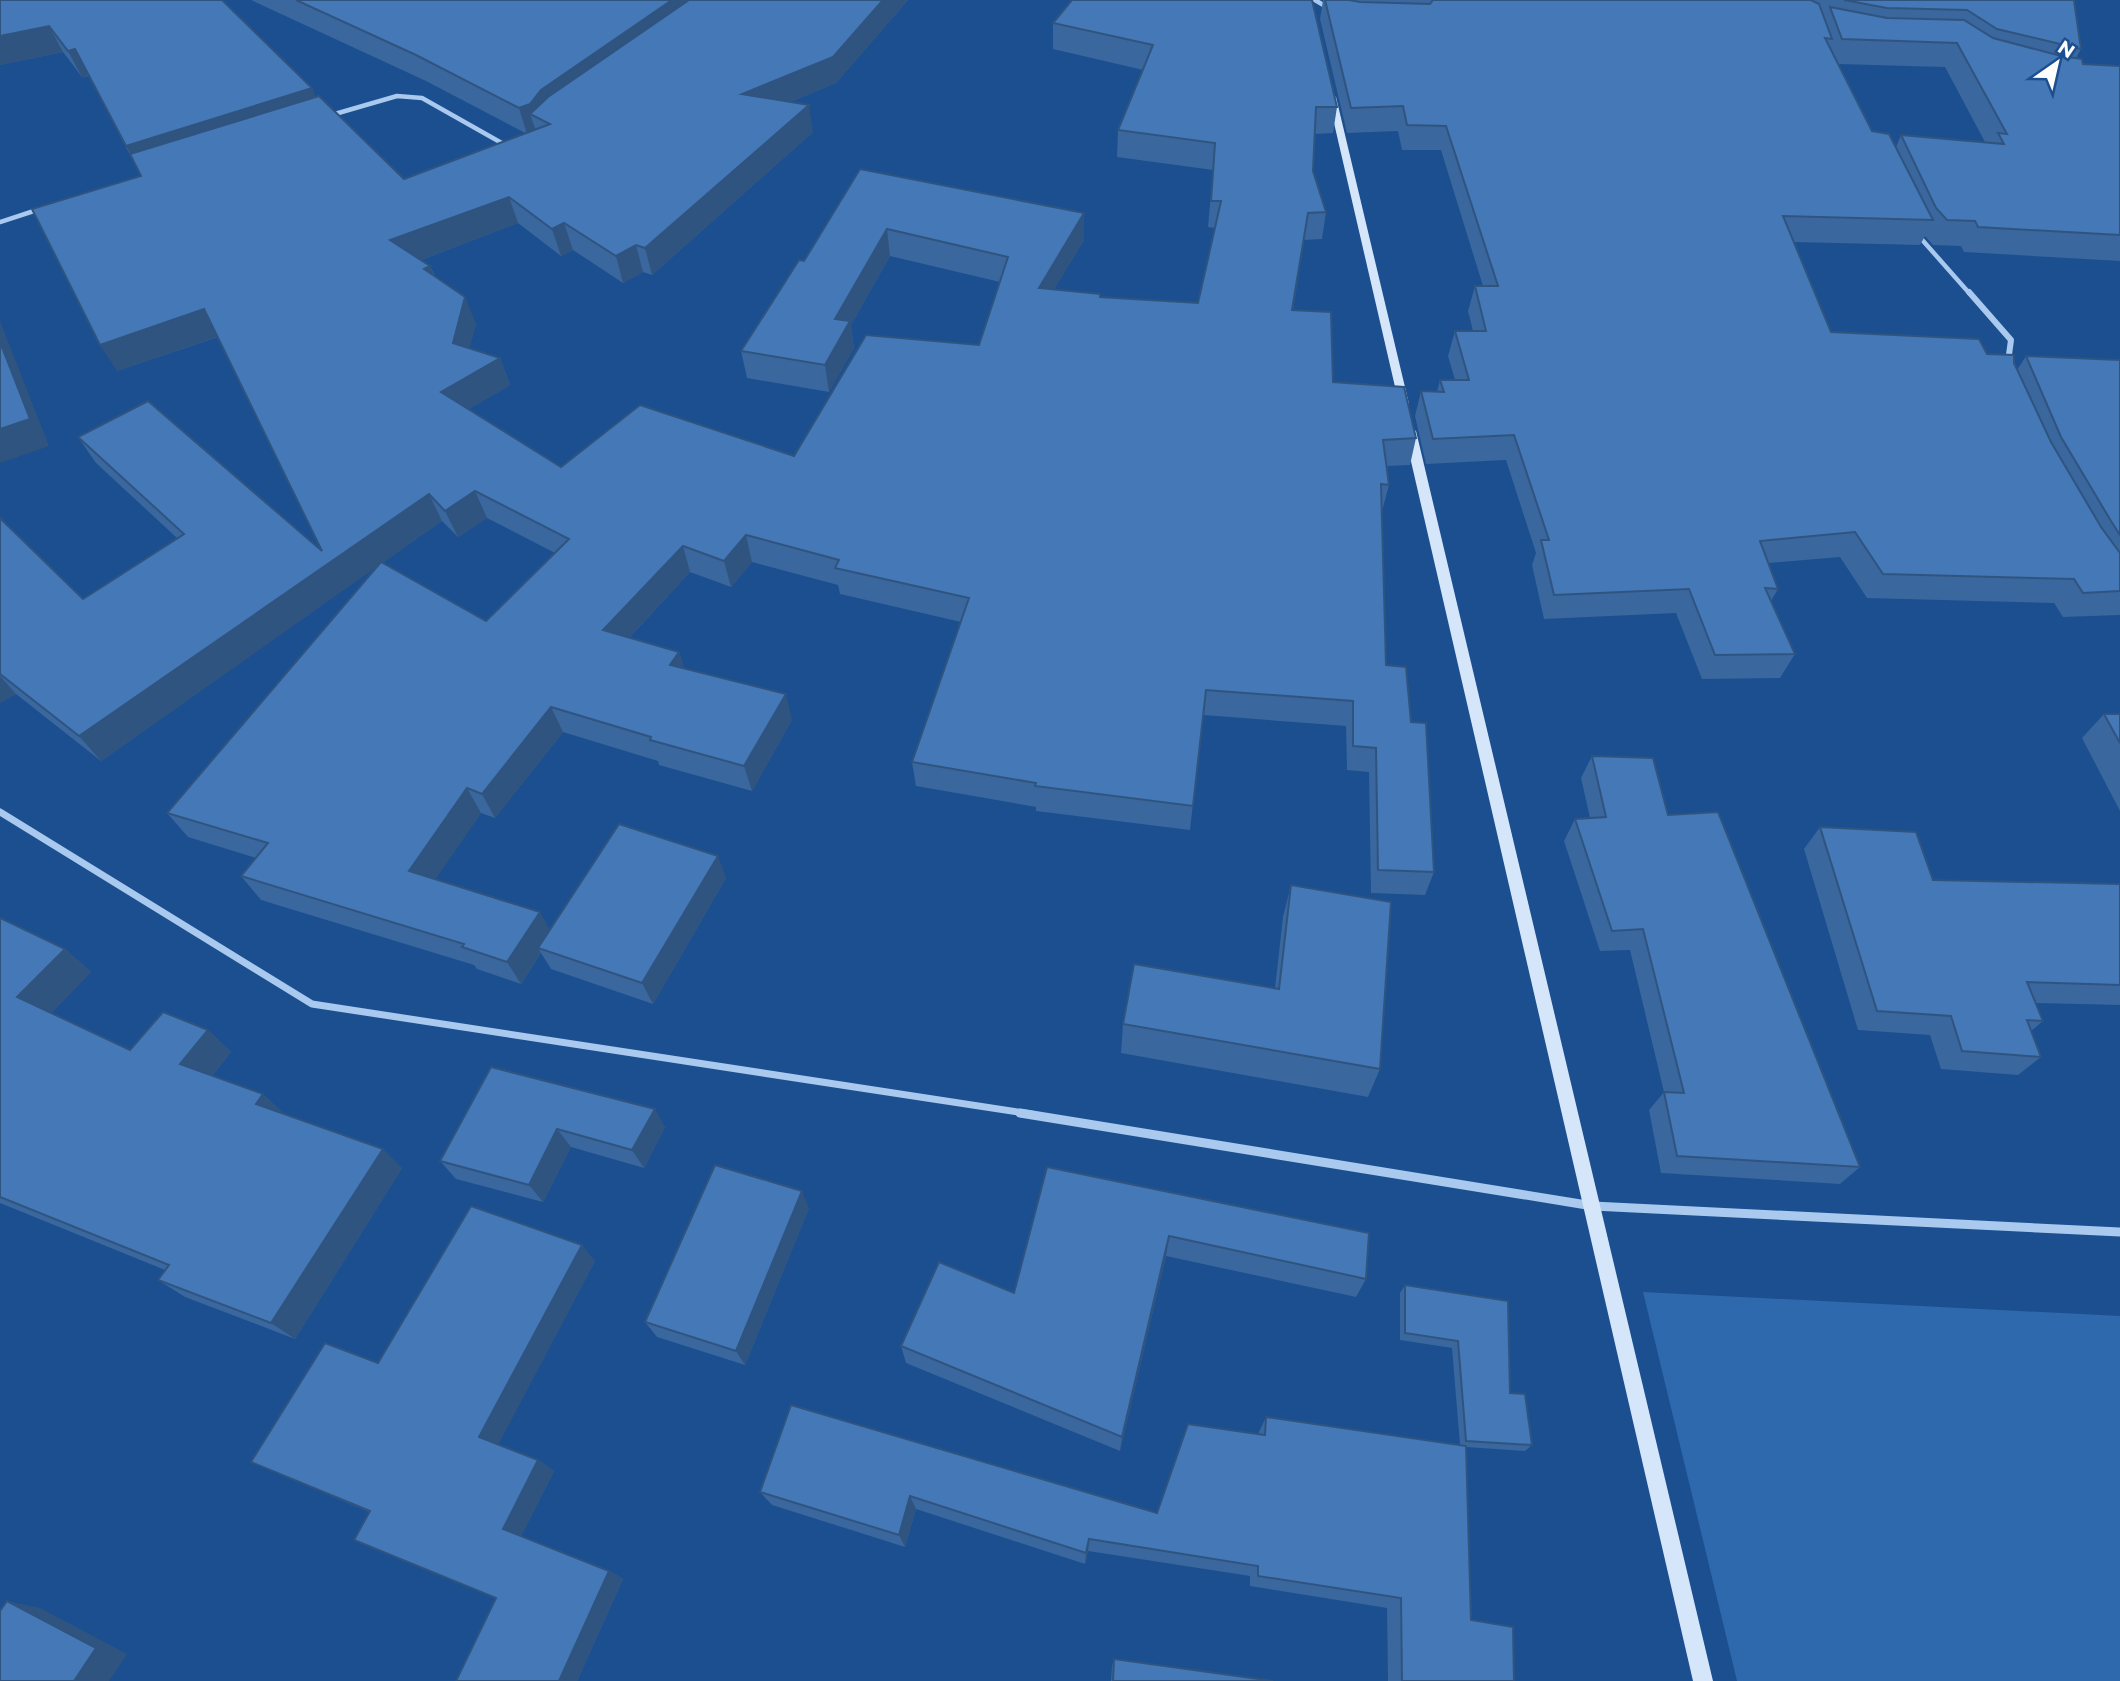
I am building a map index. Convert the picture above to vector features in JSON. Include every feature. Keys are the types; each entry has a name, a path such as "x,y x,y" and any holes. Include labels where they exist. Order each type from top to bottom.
{"street":[{"path":"1312,4 1336,14"},
{"path":"1328,81 1703,1681"},
{"path":"323,117 397,96 422,98 509,147 520,143"},
{"path":"0,222 52,205"},
{"path":"1913,225 1918,236 2011,341 2006,374"},
{"path":"0,812 312,1004 796,1076 1593,1206 2120,1232"}],"shaded area":[{"path":"1643,1292 2120,1316 2120,1681 1737,1681"}],"building":[{"path":"0,0 222,0 312,88 126,146 75,49 68,51 49,26 0,36"},
{"path":"296,0 672,0 541,90 530,104 519,108 416,55"},
{"path":"689,0 883,0 833,57 742,94 809,105 645,248 636,245 616,256 564,223 552,229 509,197 390,240 430,266 424,269 465,297 453,343 500,358 441,392 561,467 640,405 794,456 866,335 979,345 1008,257 887,229 835,319 850,321 825,365 741,351 799,260 804,261 860,169 1084,213 1039,288 1100,294 1100,297 1198,303 1221,201 1211,201 1215,143 1118,130 1153,45 1053,23 1072,0 1312,0 1337,107 1316,107 1313,171 1326,212 1308,213 1292,310 1331,312 1333,382 1404,387 1416,438 1383,440 1389,485 1381,484 1386,665 1406,667 1411,722 1426,723 1434,872 1378,870 1376,748 1353,746 1353,701 1206,690 1193,806 1035,786 1036,783 912,762 969,598 835,568 839,560 746,535 724,561 683,546 603,630 679,652 670,665 786,694 744,766 650,740 651,737 551,707 482,794 467,788 409,871 540,912 507,962 462,947 464,944 241,876 268,843 167,813 381,562 486,621 569,539 475,491 445,511 429,494 79,736 0,674 0,518 83,599 184,534 78,437 148,401 322,551 204,309 100,345 32,209 141,176 130,154 319,96 404,179 550,124 530,114 548,97"},
{"path":"1325,0 1430,4 1433,0 1811,0 1819,4 1832,39 1825,38 1872,131 1889,134 1933,220 1783,216 1831,332 1979,339 1987,354 2014,355 2014,363 2051,442 2101,527 2120,553 2120,591 2083,593 2074,579 1883,574 1855,532 1760,541 1778,589 1765,588 1795,654 1715,655 1689,589 1554,595 1541,540 1549,540 1514,435 1433,439 1421,391 1444,392 1440,380 1469,380 1455,331 1486,331 1475,286 1498,286 1446,126 1407,125 1403,106 1351,108"},
{"path":"1844,0 2074,0 2081,49 1997,29 1967,10 1887,8"},
{"path":"1830,7 1887,18 1964,20 1993,38 2082,59 2083,64 2120,66 2120,235 1978,227 1975,221 1947,220 1936,208 1901,135 2004,144 1998,133 2007,134 1957,43 1842,39"},
{"path":"0,342 30,419 0,429"},
{"path":"2026,356 2120,360 2120,535 2061,437"},
{"path":"2104,714 2120,714 2120,743"},
{"path":"1592,756 1653,758 1668,815 1718,812 1860,1167 1677,1156 1664,1092 1684,1093 1643,929 1612,931 1575,819 1606,817"},
{"path":"619,824 718,856 642,983 538,948"},
{"path":"1820,827 1916,832 1933,880 2120,884 2120,985 2027,982 2043,1021 2027,1020 2041,1057 1962,1051 1951,1016 1877,1011"},
{"path":"1291,885 1391,902 1380,1069 1123,1024 1134,964 1279,989"},
{"path":"0,918 65,949 17,997 130,1050 163,1012 208,1030 180,1064 263,1094 256,1104 383,1149 271,1323 158,1280 169,1265 0,1197"},
{"path":"491,1067 655,1109 632,1150 557,1129 529,1185 440,1161"},
{"path":"715,1165 802,1191 736,1351 645,1322"},
{"path":"1047,1167 1369,1233 1366,1279 1169,1236 1122,1437 901,1346 939,1262 1014,1293"},
{"path":"471,1206 582,1245 479,1437 538,1460 503,1529 609,1571 559,1681 456,1681 496,1598 354,1540 370,1511 251,1462 325,1343 378,1363"},
{"path":"1405,1285 1508,1301 1510,1393 1525,1394 1532,1445 1466,1441 1458,1341 1405,1333"},
{"path":"791,1405 1157,1513 1188,1424 1265,1435 1266,1417 1466,1446 1471,1620 1513,1627 1514,1681 1402,1681 1401,1598 1258,1576 1258,1566 1089,1539 1086,1553 910,1496 899,1535 760,1492"},
{"path":"7,1601 96,1648 74,1681 0,1681 0,1611"},
{"path":"1114,1659 1273,1681 1113,1681"}]}
